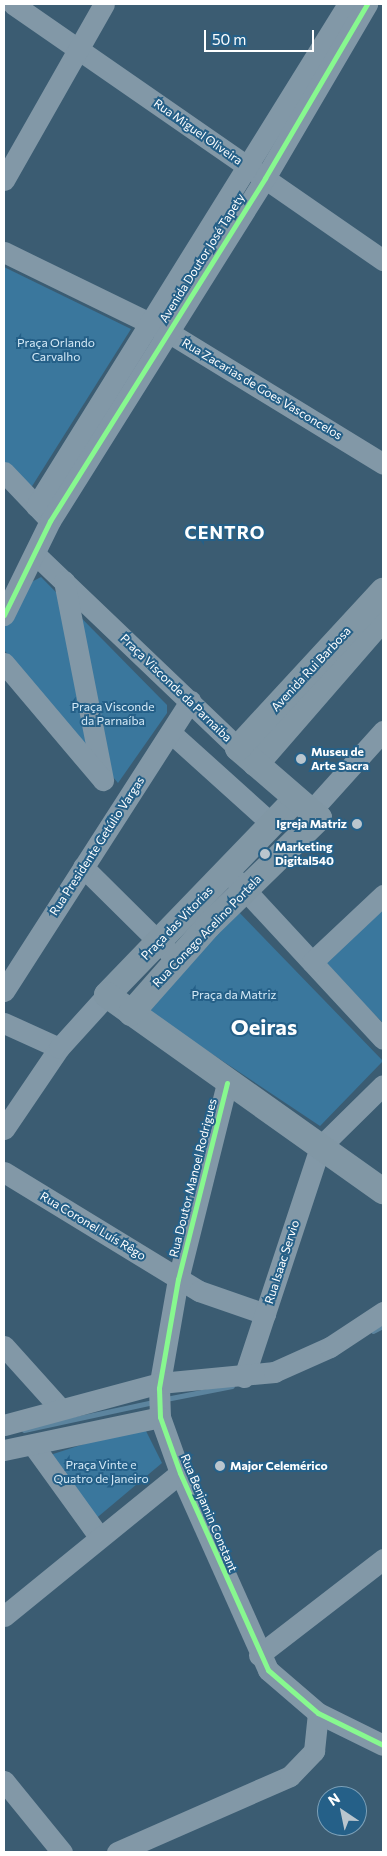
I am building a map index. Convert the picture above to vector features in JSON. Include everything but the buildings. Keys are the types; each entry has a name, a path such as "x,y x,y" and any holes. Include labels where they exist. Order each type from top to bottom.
{"main road":[{"name":"Avenida Rui Barbosa","path":"247,756 383,599"},
{"name":"Praça Visconde da Parnaiba","path":"247,756 308,814"},
{"name":"Praça das Vitorias","path":"107,995 228,872 272,824 308,814"},
{"name":"Rua Conego Acelino Portela","path":"131,1013 177,960 245,890 308,814"},
{"path":"107,995 227,1083 383,1192"}],"street":[{"name":"Rua Miguel Oliveira","path":"13,4 78,47 383,260"},
{"path":"4,180 104,4"},
{"name":"Avenida Doutor José Tapety","path":"159,328 247,166 348,4"},
{"name":"Avenida Doutor José Tapety","path":"4,615 35,554 43,513 159,328 265,178 367,4"},
{"path":"374,4 383,11"},
{"name":"Rua Zacarias de Goes Vasconcelos","path":"4,252 159,328 383,464"},
{"path":"4,472 43,513"},
{"name":"Praça Visconde da Parnaiba","path":"35,554 247,756"},
{"path":"64,581 103,780"},
{"path":"4,662 124,803"},
{"name":"Rua Presidente Getúlio Vargas","path":"4,991 190,701"},
{"name":"Rua Conego Acelino Portela","path":"308,814 383,731"},
{"path":"171,732 272,824"},
{"name":"Rua Conego Acelino Portela","path":"308,814 383,752"},
{"path":"83,867 177,960"},
{"path":"228,872 383,1039"},
{"path":"312,962 383,895"},
{"name":"Praça das Vitorias","path":"59,1048 107,995"},
{"path":"4,1023 59,1048 4,1129"},
{"name":"Rua Doutor Manoel Rodrigues","path":"178,1278 227,1083"},
{"path":"320,1147 383,1085"},
{"name":"Rua Isaac Servio","path":"244,1377 320,1147"},
{"name":"Rua Coronel Luís Rêgo","path":"4,1172 178,1278 217,1298 265,1314"},
{"name":"Rua Benjamin Constant","path":"178,1278 160,1399 180,1473 259,1655 279,1683 318,1714 383,1745"},
{"path":"4,1450 33,1445 160,1399 300,1362 383,1312"},
{"path":"4,1346 59,1407"},
{"path":"4,1425 59,1407 160,1399"},
{"path":"33,1445 98,1535"},
{"path":"4,1616 98,1535 180,1473"},
{"path":"259,1655 383,1558"},
{"path":"117,1852 290,1776 314,1752 318,1714"},
{"path":"4,1781 62,1852"}],"green space":[{"name":"Praça Orlando Carvalho","path":"4,267 131,329 29,491 4,465"},
{"name":"Praça Visconde da Parnaíba","path":"41,577 167,705 167,713 118,783 4,650 4,613 18,589"},
{"name":"Praça da Matriz","path":"232,905 383,1061 320,1126 143,1008"},
{"path":"383,906 383,1023 325,964"},
{"name":"Praça Vinte e Quatro de Janeiro","path":"143,1425 162,1463 93,1521 50,1455"}],"waterway":[{"path":"373,1331 383,1326"},
{"path":"166,1399 232,1386"},
{"path":"24,1430 153,1402"}],"cycle path":[{"path":"4,615 50,521 265,178 367,4"},
{"path":"227,1083 178,1279 159,1388 160,1417 180,1473 268,1670 318,1713 383,1745"}],"place":[{"name":"Museu de Arte Sacra","path":"301,759"},
{"name":"Igreja Matriz","path":"357,824"},
{"name":"Marketing Digital540","path":"265,854"},
{"name":"Major Celemérico","path":"220,1466"}],"district":[{"name":"CENTRO","path":"225,532"},
{"name":"Oeiras","path":"264,1027"}]}
